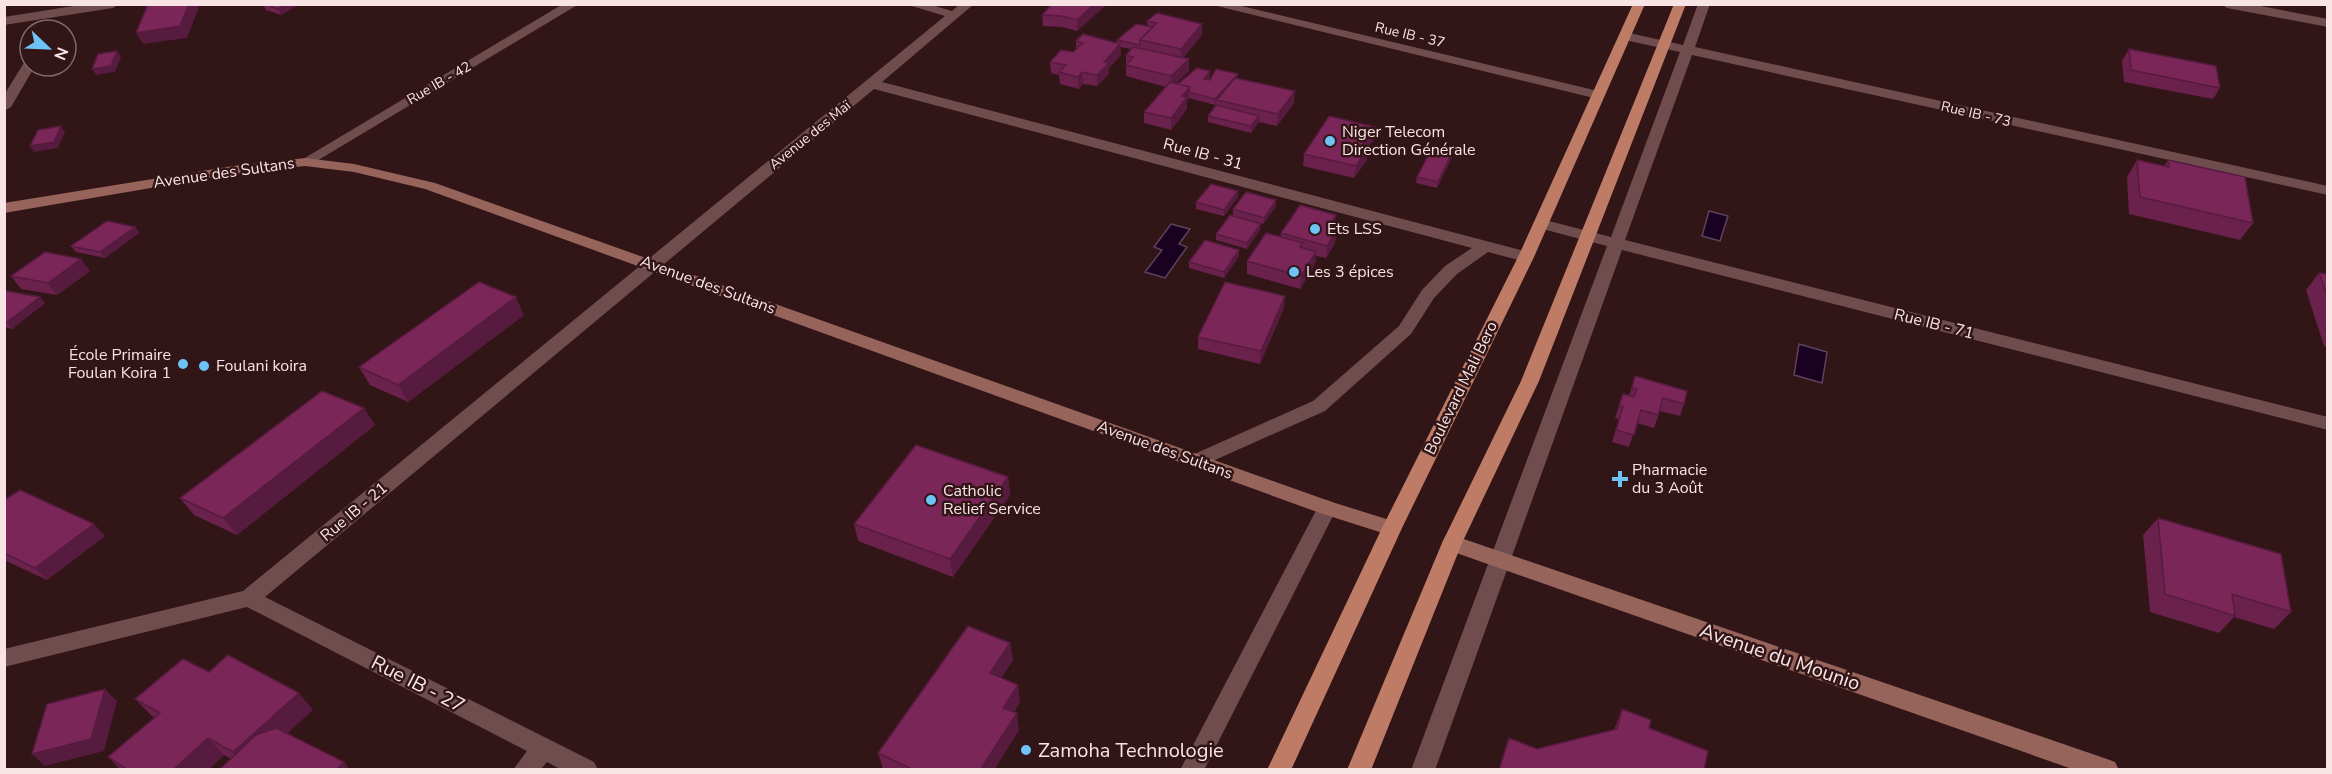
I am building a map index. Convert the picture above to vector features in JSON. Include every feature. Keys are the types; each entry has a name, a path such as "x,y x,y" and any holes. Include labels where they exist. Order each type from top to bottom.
{"main road":[{"name":"Boulevard Mali Bero","path":"1279,770 1392,528 1526,257 1639,4"},
{"path":"1359,770 1452,543 1530,381 1680,4"}],"street":[{"path":"4,21 113,4"},
{"name":"Rue IB - 42","path":"305,162 573,4"},
{"path":"911,4 955,15"},
{"name":"Avenue des Maï","path":"652,265 968,4"},
{"name":"Rue IB - 37","path":"1215,4 1598,95"},
{"path":"1422,770 1704,4"},
{"path":"2227,4 2328,23"},
{"path":"57,18 60,13"},
{"name":"Rue IB - 73","path":"1625,36 2328,192"},
{"path":"4,107 22,78"},
{"name":"Rue IB - 31","path":"872,84 1526,257"},
{"name":"Avenue des Sultans","path":"4,208 233,170 305,162 354,168 429,186 1327,508 1392,528"},
{"name":"Rue IB - 71","path":"1541,224 2328,424"},
{"path":"1197,461 1319,406 1405,330 1428,294 1451,270 1484,247"},
{"name":"Rue IB - 21","path":"4,658 249,598 652,265"},
{"path":"1192,770 1327,508"},
{"name":"Avenue du Mounio","path":"1452,543 2107,770"},
{"name":"Rue IB - 27","path":"249,598 586,770"},
{"path":"525,770 544,749"}],"shaded area":[{"path":"1709,211 1728,216 1720,241 1702,236"},
{"path":"1171,224 1190,229 1179,244 1187,247 1165,278 1145,272 1162,250 1154,247"},
{"path":"1799,344 1827,352 1822,383 1794,375"}],"building":[{"path":"148,4 189,4 180,26 136,33"},
{"path":"264,4 286,4 278,9"},
{"path":"1052,4 1094,4 1077,20 1042,15"},
{"path":"1157,13 1202,24 1181,49 1140,40 1157,23 1147,21"},
{"path":"1136,24 1152,27 1140,40 1140,45 1117,40"},
{"path":"1083,34 1120,44 1104,62 1109,63 1097,75 1082,72 1078,77 1059,72 1066,65 1050,62 1061,50 1073,52 1083,43 1076,41"},
{"path":"1133,47 1189,59 1171,76 1126,65 1133,57 1126,55"},
{"path":"2129,49 2216,66 2220,88 2131,70"},
{"path":"117,51 111,66 92,69 98,54"},
{"path":"1197,68 1210,71 1204,79 1210,80 1216,69 1238,74 1215,99 1189,92 1190,87 1178,84"},
{"path":"1235,78 1295,91 1278,114 1217,100"},
{"path":"1170,82 1190,87 1182,96 1187,97 1171,118 1144,112"},
{"path":"1216,105 1259,116 1251,126 1208,116"},
{"path":"1329,116 1375,127 1361,147 1368,148 1356,166 1304,154"},
{"path":"61,126 54,142 30,146 38,130"},
{"path":"1433,146 1453,151 1438,182 1417,177"},
{"path":"2137,160 2169,167 2168,160 2245,177 2253,223 2140,197"},
{"path":"1211,184 1238,191 1224,210 1196,202"},
{"path":"1246,192 1276,200 1264,218 1233,209"},
{"path":"1300,205 1336,215 1328,228 1337,230 1327,246 1281,233"},
{"path":"1230,215 1261,224 1247,243 1216,234"},
{"path":"107,221 135,227 100,252 71,246"},
{"path":"1266,233 1303,243 1300,247 1316,252 1301,276 1247,261"},
{"path":"1205,240 1239,250 1224,272 1189,262"},
{"path":"45,252 81,259 48,283 11,276"},
{"path":"2319,273 2328,274 2328,297"},
{"path":"479,282 516,297 398,385 359,367"},
{"path":"1225,282 1285,296 1261,351 1198,337"},
{"path":"4,292 40,297 4,322"},
{"path":"1635,376 1687,391 1684,404 1663,398 1658,415 1641,410 1634,435 1616,430 1623,407 1619,406 1623,394 1634,397 1637,389 1632,388"},
{"path":"322,391 364,408 223,518 180,498"},
{"path":"916,445 1008,477 950,559 854,524"},
{"path":"20,490 94,524 35,568 4,553 4,500"},
{"path":"2158,518 2281,554 2291,612 2232,594 2235,616 2165,594"},
{"path":"968,626 1010,643 990,673 1018,685 1003,708 1017,713 980,770 914,770 878,753"},
{"path":"228,655 299,693 233,752 208,738 173,770 128,770 108,757 160,713 135,699 183,659 209,672"},
{"path":"105,689 91,739 32,754 47,704"},
{"path":"1622,709 1651,720 1649,728 1708,751 1704,770 1499,770 1509,738 1537,749 1617,729"},
{"path":"276,728 344,762 336,770 219,770 256,735"}],"place":[{"name":"Niger Telecom Direction Générale","path":"1330,141"},
{"name":"Ets LSS","path":"1315,229"},
{"name":"Les 3 épices","path":"1294,272"},
{"name":"École Primaire Foulan Koira 1","path":"183,364"},
{"name":"Foulani koira","path":"204,366"},
{"name":"Pharmacie du 3 Août","path":"1620,479"},
{"name":"Catholic Relief Service","path":"931,500"},
{"name":"Zamoha Technologie","path":"1026,750"}]}
